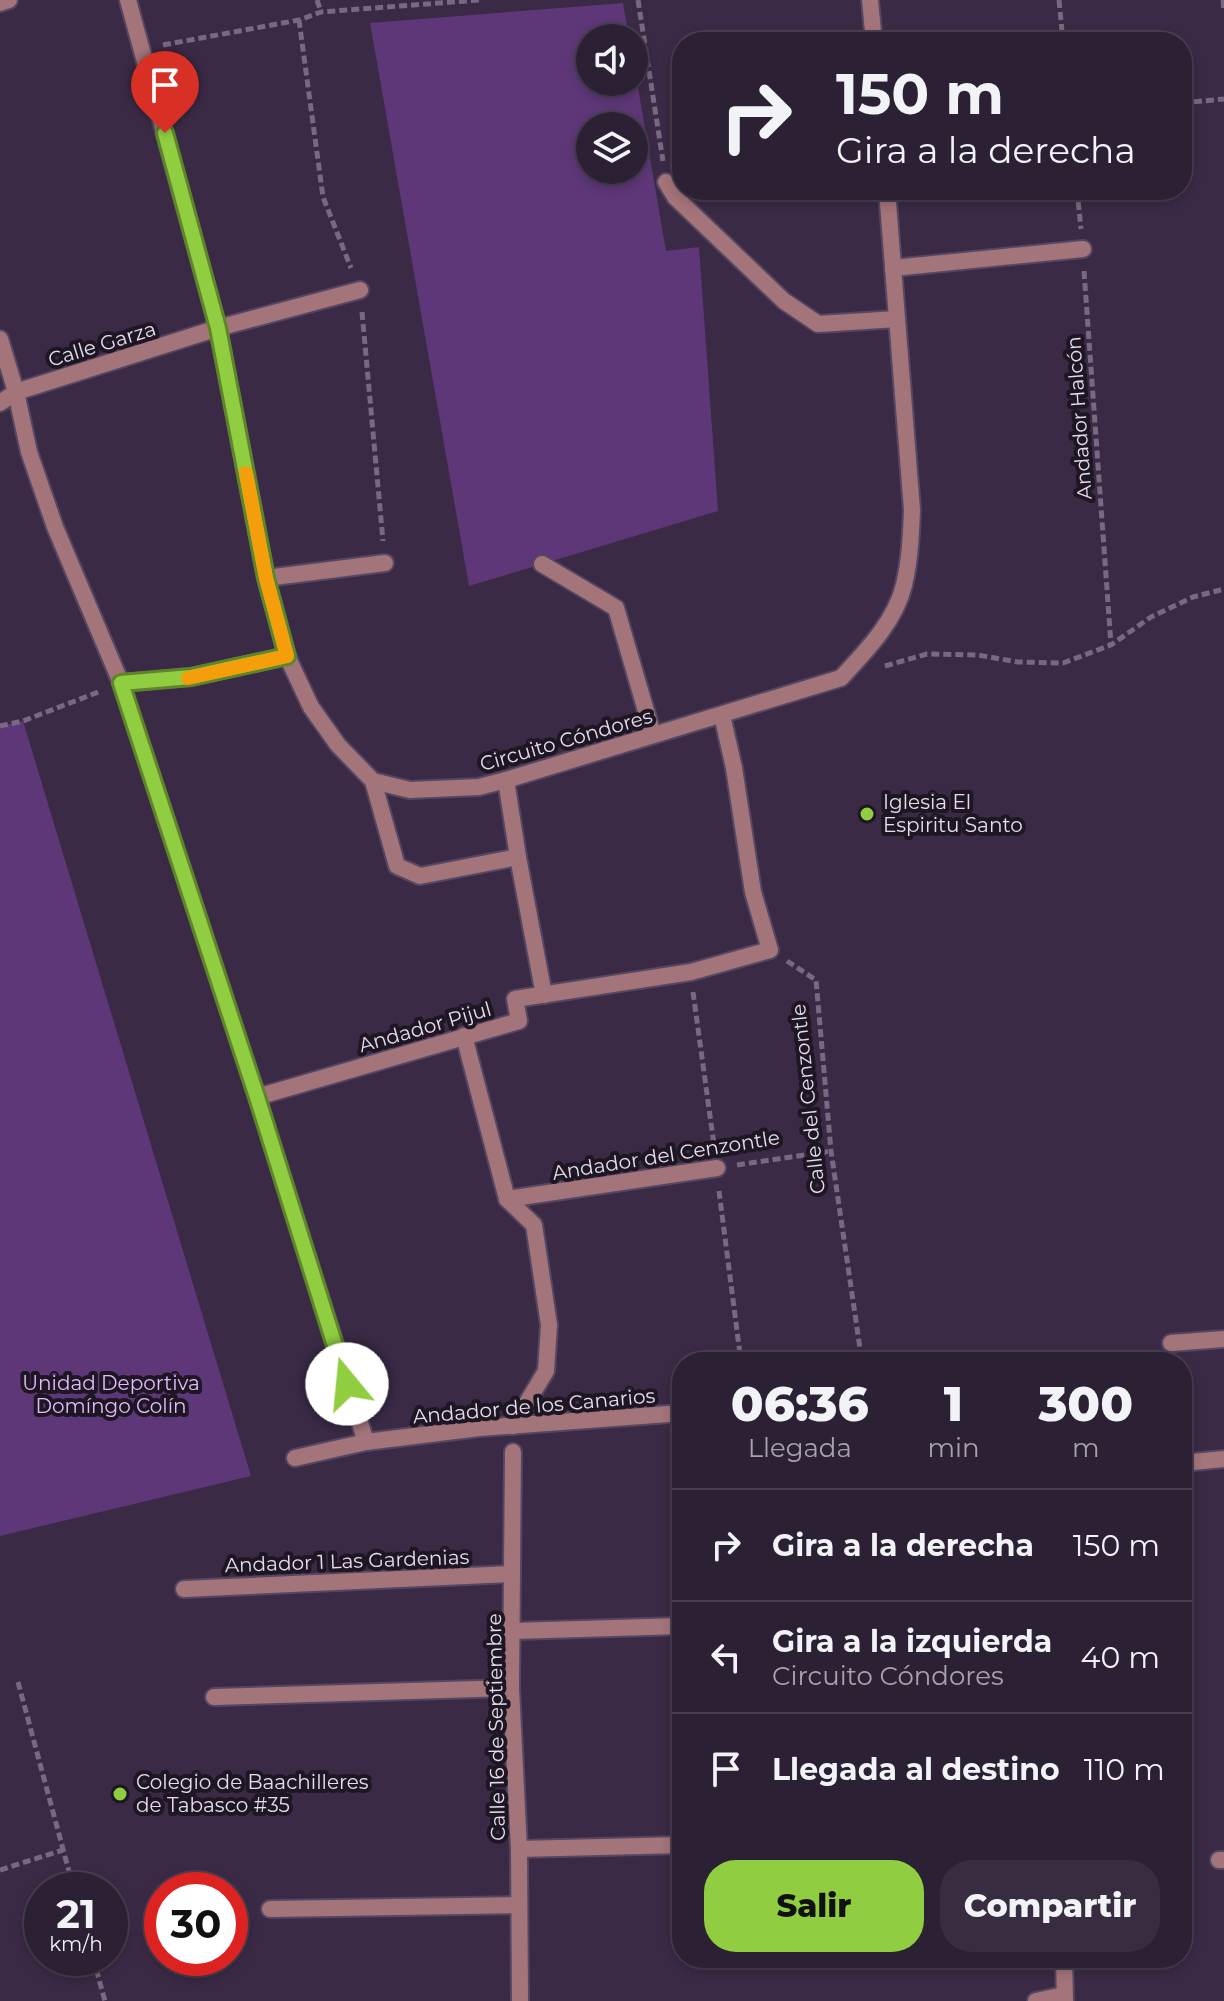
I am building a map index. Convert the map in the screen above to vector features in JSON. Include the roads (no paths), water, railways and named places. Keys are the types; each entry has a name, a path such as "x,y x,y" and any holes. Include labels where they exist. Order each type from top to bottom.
{"street":[{"path":"0,3 9,0"},
{"path":"128,0 218,328 266,578 287,656 311,707 338,745 373,781 397,866 420,876 518,857"},
{"path":"870,0 873,32"},
{"path":"666,182 672,192"},
{"path":"678,200 784,301 818,324 897,319"},
{"name":"Circuito Cóndores","path":"373,781 410,790 479,787 841,678 885,627 904,588 910,555 912,510 888,200"},
{"path":"893,268 1083,249"},
{"name":"Calle Garza","path":"0,403 16,392 218,328 360,290"},
{"path":"0,339 29,452 55,527 121,683 366,1442"},
{"path":"266,578 385,563"},
{"path":"542,564 616,608 653,735"},
{"path":"121,683 191,677 287,656"},
{"name":"Andador Pijul","path":"257,1097 519,1021 515,999 691,972 770,950 753,892 734,768 722,715"},
{"path":"506,780 544,995"},
{"path":"464,1036 507,1199 534,1225 549,1325 546,1371 513,1426"},
{"name":"Andador del Cenzontle","path":"507,1199 717,1168"},
{"path":"1171,1343 1224,1339"},
{"name":"Andador de los Canarios","path":"295,1458 366,1442 479,1428 672,1414"},
{"name":"Calle 16 de Septiembre","path":"513,1452 511,1688 519,1849 520,2001"},
{"path":"1192,1462 1224,1459"},
{"name":"Andador 1 Las Gardenias","path":"184,1589 512,1574"},
{"path":"513,1631 672,1626"},
{"path":"214,1697 511,1688"},
{"path":"519,1849 672,1845"},
{"path":"270,1909 519,1905"},
{"path":"1036,2001 1065,1998 1064,1968"}],"place":[{"name":"Iglesia El Espiritu Santo","path":"867,814"},
{"name":"Colegio de Baachilleres de Tabasco #35","path":"120,1794"}],"park label":[{"name":"Unidad Deportiva Domíngo Colín","path":"111,1394"}]}
